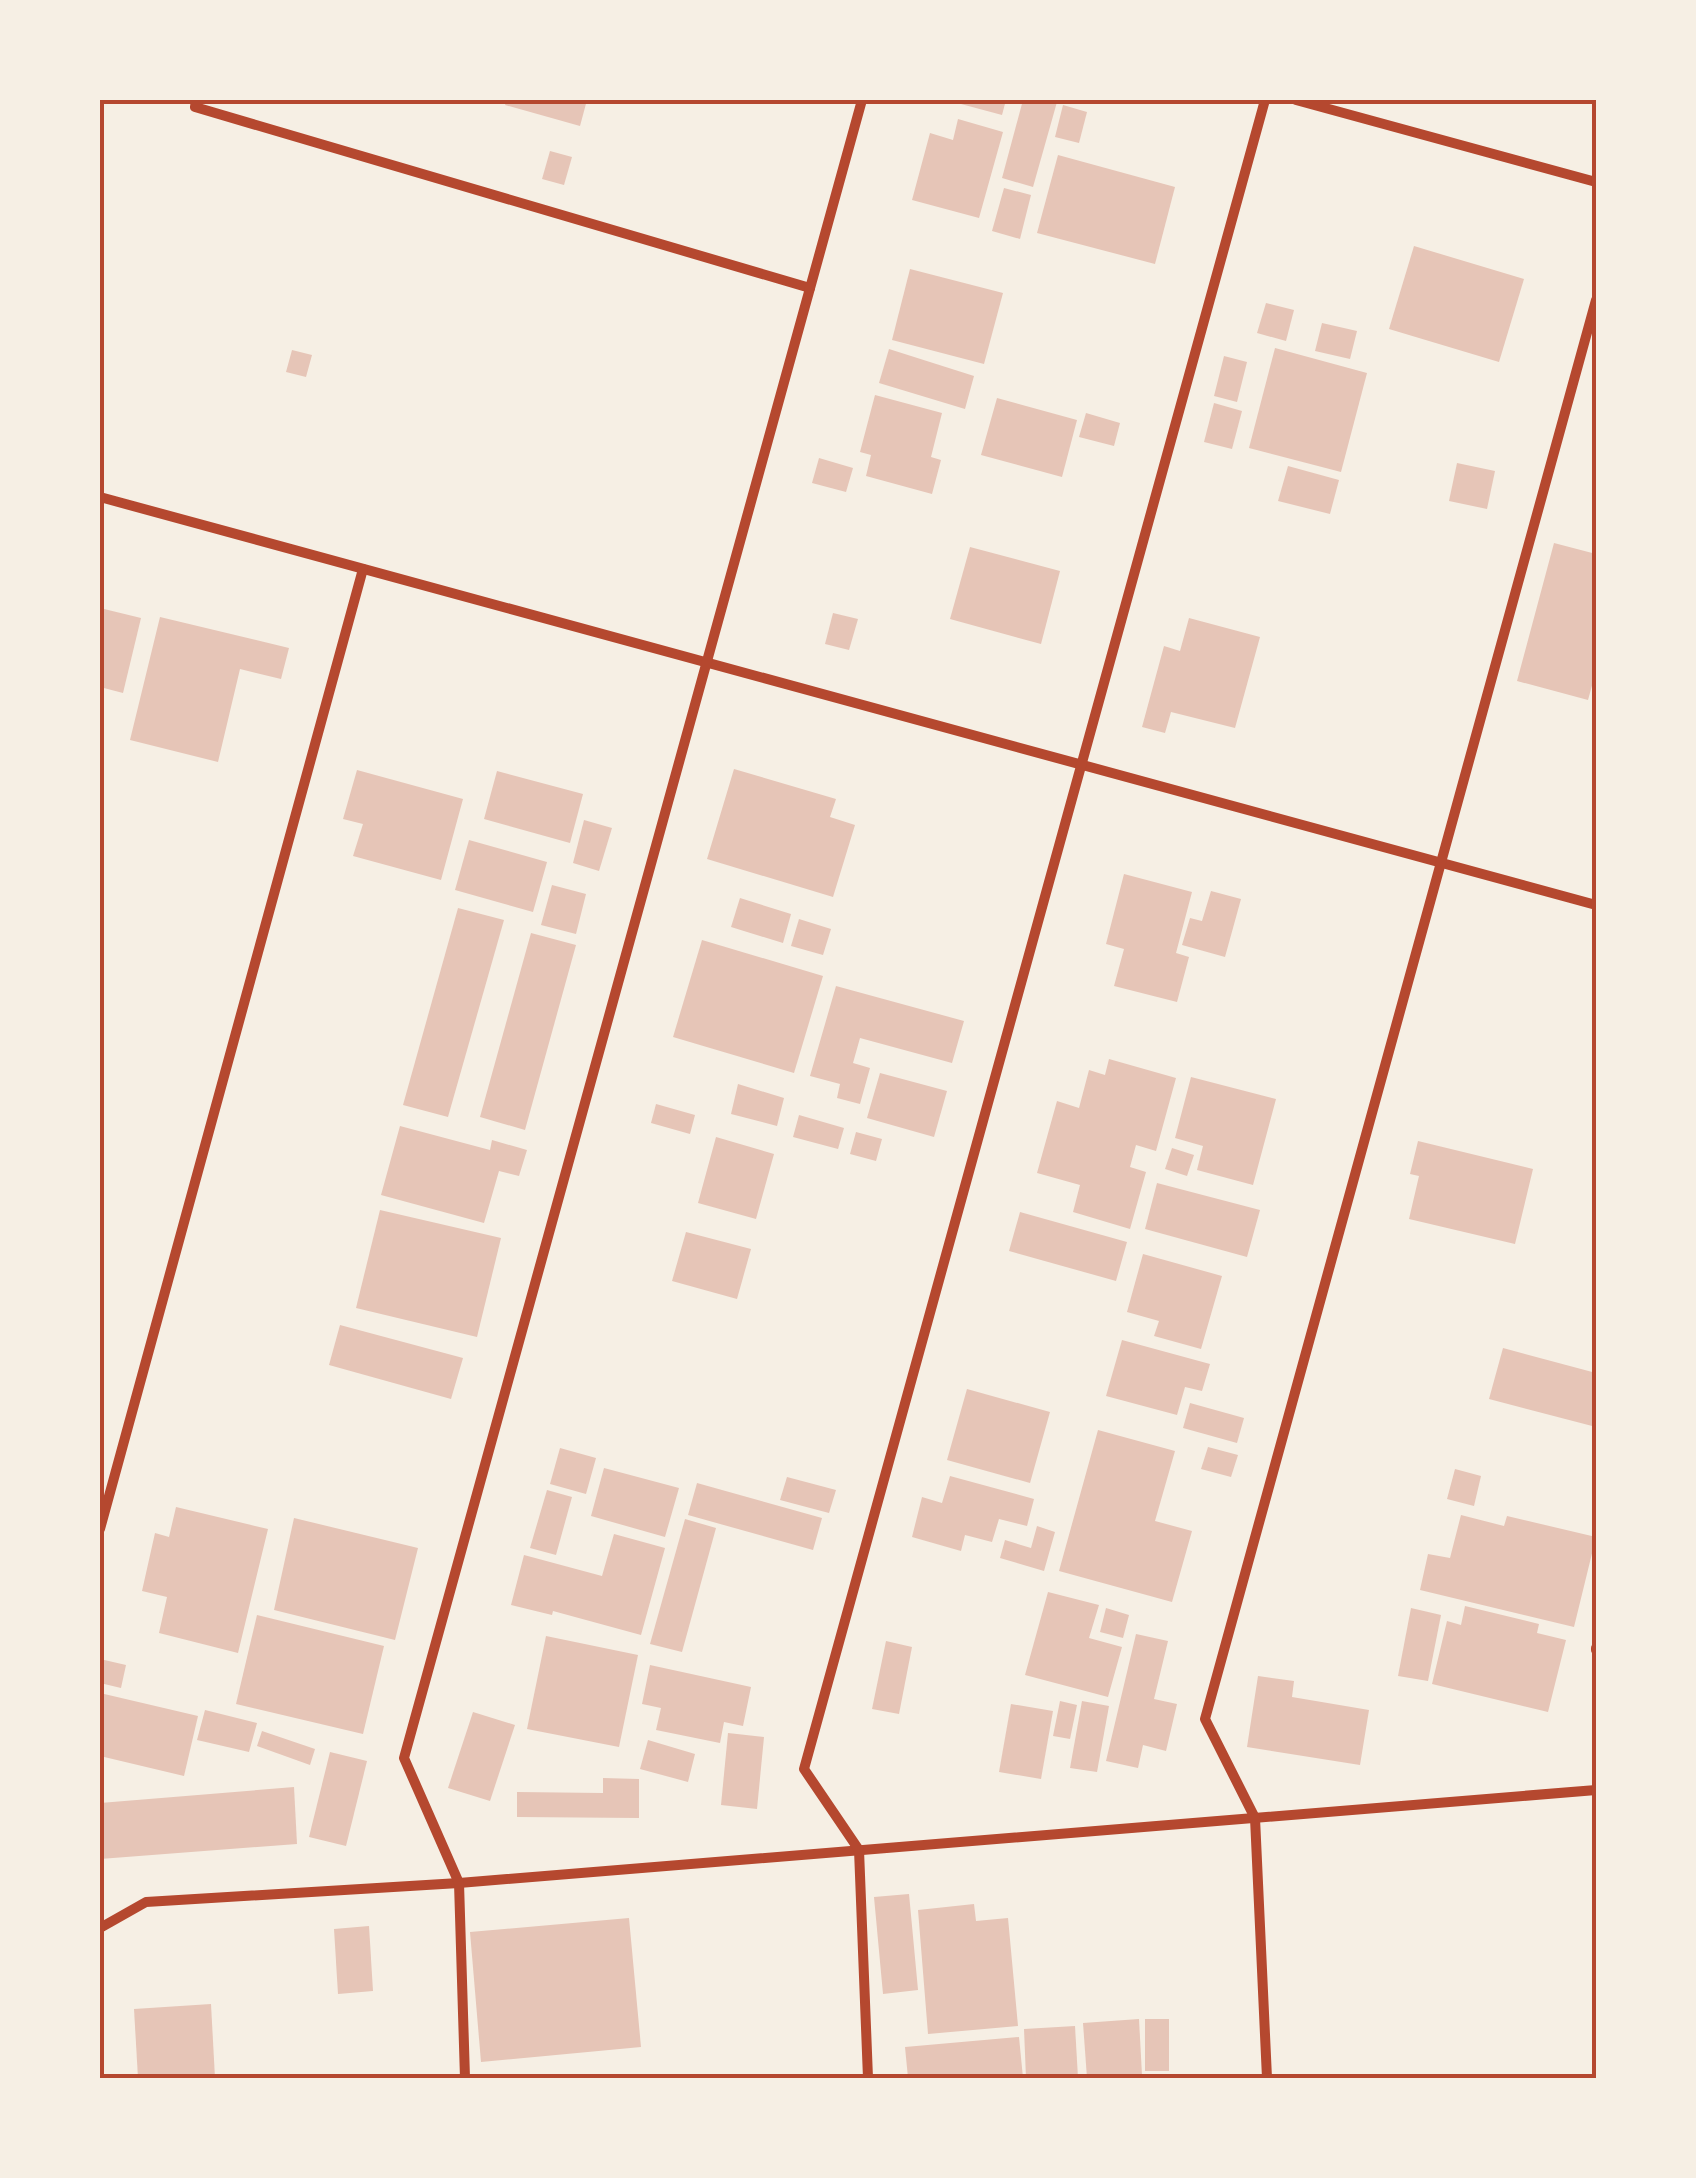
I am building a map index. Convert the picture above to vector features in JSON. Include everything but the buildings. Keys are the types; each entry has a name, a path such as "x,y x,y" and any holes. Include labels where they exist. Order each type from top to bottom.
{"street":[{"path":"196,100 194,107 810,288"},
{"path":"464,2078 459,1882 404,1758 862,100"},
{"path":"868,2078 860,1850 804,1768 1265,100"},
{"path":"1296,100 1596,182"},
{"path":"1267,2078 1255,1818 1204,1718 1596,300"},
{"path":"100,497 1596,905"},
{"path":"100,1530 362,569"},
{"path":"100,1928 146,1902 459,1882 1596,1790"}]}
